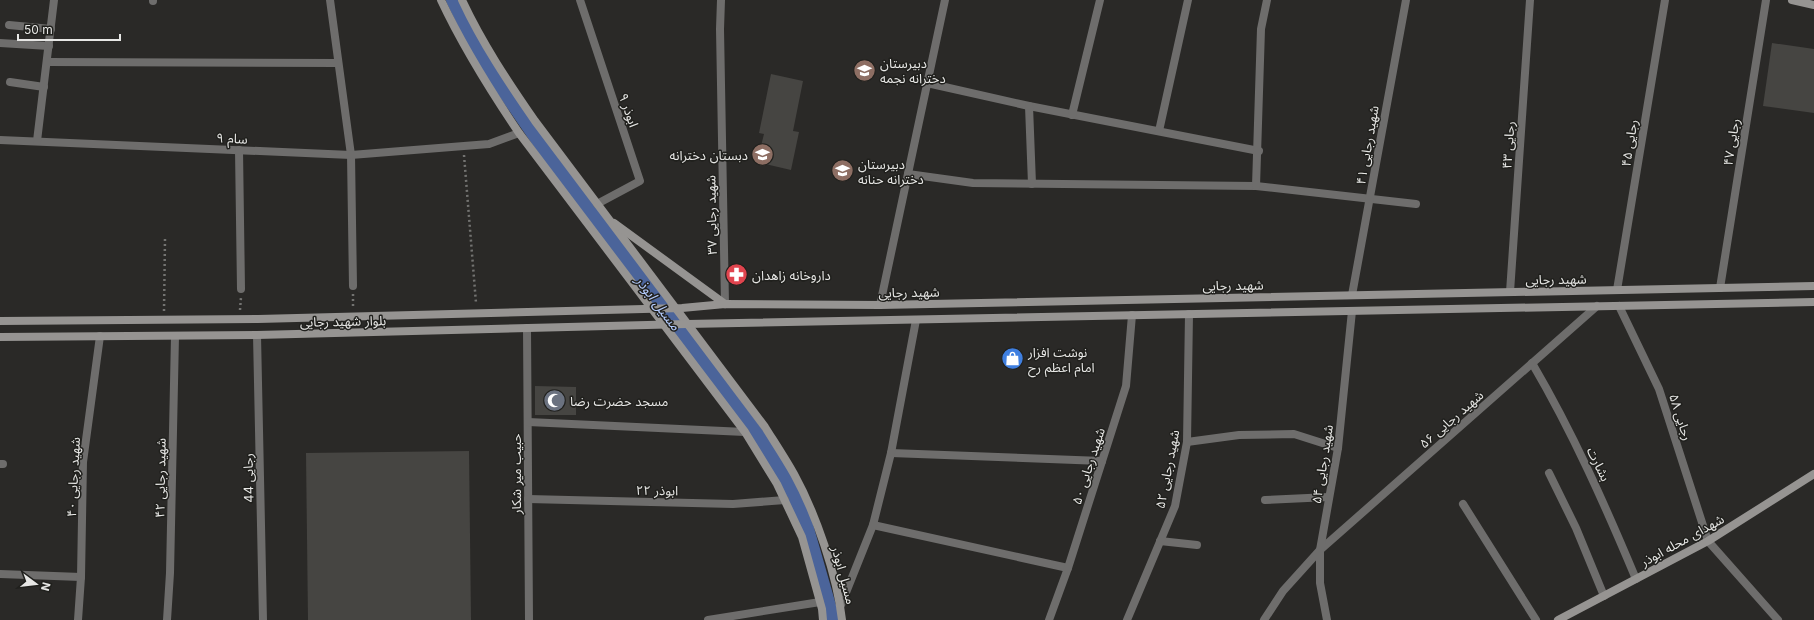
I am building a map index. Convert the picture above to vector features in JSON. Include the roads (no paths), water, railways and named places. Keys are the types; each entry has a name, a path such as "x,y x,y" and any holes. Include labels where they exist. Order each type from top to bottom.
{"main road":[{"path":"441,0 458,36 487,86 519,133 744,432 778,484 802,537 820,602 823,620"},
{"name":"مسیل ابوذر","path":"462,0 475,27 503,75 535,121 765,427 795,475 820,530 841,605 842,620"},
{"path":"1792,0 1814,5"},
{"path":"607,218 725,304"},
{"name":"شهید رجایی","path":"652,309 725,304 880,304 1814,286"},
{"path":"687,324 1814,302"},
{"name":"بلوار شهید رجایی","path":"0,321 353,317 652,309"},
{"name":"بلوار شهید رجایی","path":"0,337 258,335 687,324"},
{"name":"شهدای محله ابوذر","path":"1563,619 1708,541 1814,474"}],"street":[{"path":"37,141 54,0"},
{"path":"330,0 351,155 353,286"},
{"name":"ابوذر ۹","path":"580,0 640,181 597,204"},
{"name":"شهید رجایی ۳۷","path":"721,0 720,29 725,304"},
{"path":"880,304 945,0"},
{"path":"1072,114 1100,0"},
{"path":"1159,131 1188,0"},
{"path":"1256,186 1259,151 1261,29 1267,0"},
{"name":"شهید رجایی ۴۱","path":"1352,295 1406,0"},
{"name":"رجایی ۴۳","path":"1510,292 1530,0"},
{"name":"رجایی ۴۵","path":"1617,290 1665,0"},
{"name":"رجایی ۴۷","path":"1720,288 1766,0"},
{"path":"9,25 51,29"},
{"path":"0,43 49,46"},
{"path":"47,62 338,64"},
{"path":"10,82 44,87"},
{"path":"927,83 1029,106 1259,151"},
{"path":"1029,106 1032,184"},
{"name":"سام ۹","path":"0,140 351,155 489,144 519,133"},
{"path":"238,150 241,289"},
{"path":"908,174 973,183 1256,186 1416,204"},
{"name":"شهید رجایی ۵۶","path":"1320,550 1597,306"},
{"name":"رجایی ۵۸","path":"1619,306 1660,389 1708,541"},
{"name":"شهید رجایی ۵۴","path":"1327,620 1320,583 1320,550 1338,448 1352,311"},
{"name":"شهید رجایی ۵۲","path":"1127,620 1174,506 1187,442 1189,314"},
{"name":"شهید رجایی ۵۰","path":"1049,620 1068,568 1126,386 1132,315"},
{"path":"841,605 874,525 891,452 916,320"},
{"name":"حبیب میر شکار","path":"527,328 529,620"},
{"name":"رجایی 44","path":"258,335 263,620"},
{"name":"شهید رجایی ۴۰","path":"78,620 81,578 84,462 100,336"},
{"name":"شهید رجایی ۴۲","path":"167,620 170,573 175,336"},
{"name":"بشارت","path":"1532,363 1560,412 1603,499 1636,579"},
{"path":"528,422 744,432"},
{"path":"1187,442 1239,435 1294,434 1338,448"},
{"path":"891,452 1102,461"},
{"path":"1549,473 1576,528 1604,596"},
{"path":"1265,500 1329,496"},
{"name":"ابوذر ۲۲","path":"528,499 733,504 785,500"},
{"path":"1463,504 1536,620"},
{"path":"874,525 1068,568"},
{"path":"1160,541 1197,545"},
{"path":"1708,541 1778,620"},
{"path":"1264,620 1283,591 1320,550"},
{"path":"0,574 81,578"},
{"path":"708,620 820,602"}],"waterway":[{"name":"مسیل ابوذر","path":"453,0 480,56 555,165 658,300 760,438 788,483 804,518 833,620"}],"place":[{"name":"دبیرستان دخترانه نجمه","path":"865,70"},
{"name":"دبستان دخترانه","path":"763,155"},
{"name":"دبیرستان دخترانه حنانه","path":"843,171"},
{"name":"داروخانه زاهدان","path":"736,275"},
{"name":"نوشت افزار امام اعظم رح","path":"1013,359"},
{"name":"مسجد حضرت رضا","path":"555,401"}]}
